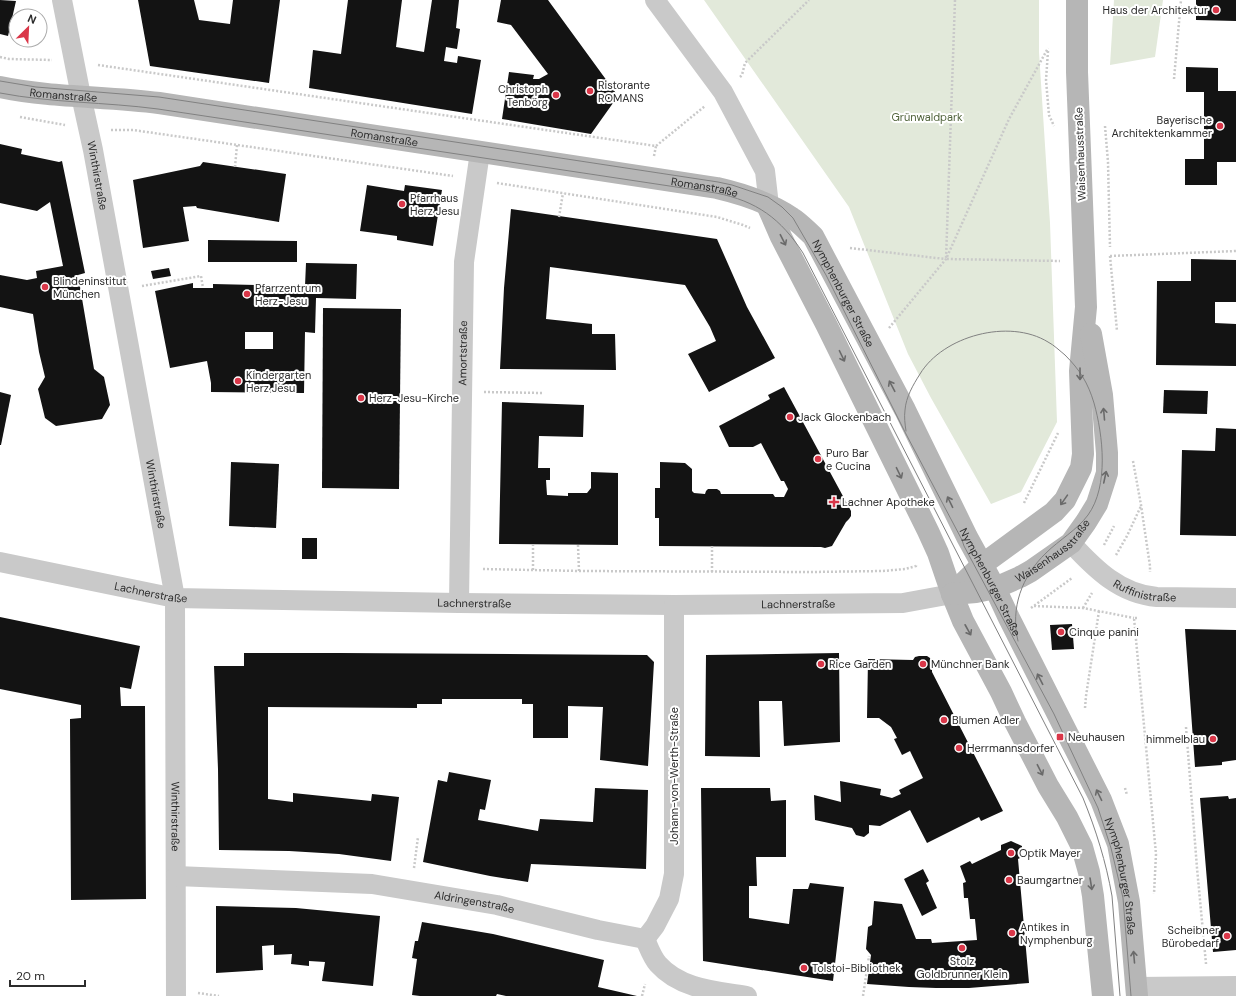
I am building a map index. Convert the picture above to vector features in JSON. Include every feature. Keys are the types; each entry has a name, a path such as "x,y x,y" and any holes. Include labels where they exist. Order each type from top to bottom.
{"main road":[{"name":"Waisenhausstraße","path":"952,594 976,592 995,588 1020,577 1071,542 1097,504 1107,473 1107,453 1102,395 1086,307 1077,72 1077,0"},
{"name":"Romanstraße","path":"0,87 35,93 159,103 717,188 739,193 767,205"},
{"name":"Nymphenburger Straße","path":"767,205 793,218 813,236 905,410 967,537 983,564 1101,800 1118,844 1129,902 1137,991"},
{"path":"767,205 781,237 826,324 938,552 963,621 1001,692 1048,786 1067,817 1082,846 1089,872 1093,896 1102,996"},
{"name":"Waisenhausstraße","path":"952,594 983,564 1054,512 1065,500 1081,468 1083,454 1080,371 1086,307"}],"street":[{"name":"Winthirstraße","path":"62,0 89,130 175,598 176,996"},
{"path":"655,0 723,92 765,171 768,197 767,205"},
{"name":"Amortstraße","path":"459,603 464,262 480,152"},
{"name":"Ruffinistraße","path":"1071,542 1091,565 1117,584 1133,592 1149,596 1236,598"},
{"name":"Lachnerstraße","path":"0,562 175,598 674,605 903,602 952,594"},
{"name":"Johann-von-Werth-Straße","path":"645,939 655,926 669,899 674,874 674,605"},
{"name":"Aldringenstraße","path":"176,876 372,884 497,905 598,930 645,939"},
{"path":"645,939 652,955 658,964 668,974 702,989 747,996"},
{"path":"1137,991 1236,986"}],"path":[{"path":"742,75 745,62 809,0"},
{"path":"946,259 956,0"},
{"path":"1174,79 1181,0"},
{"path":"888,328 946,259 1009,119 1048,48 1046,80 1049,115 1056,131"},
{"path":"0,57 9,59 74,61 656,146 723,92"},
{"path":"15,116 89,130 133,130 563,193 717,217 743,225 756,231"},
{"path":"1105,125 1108,162 1110,248"},
{"path":"235,167 237,145"},
{"path":"559,217 563,193"},
{"path":"850,248 946,259 1061,261 1072,265 1084,263"},
{"path":"1117,338 1110,256 1236,251"},
{"path":"153,284 201,276 203,288"},
{"path":"481,392 543,393"},
{"path":"1024,503 1058,432"},
{"path":"1034,607 1083,608 1148,620 1150,566 1132,456"},
{"path":"533,544 533,570"},
{"path":"578,545 579,572"},
{"path":"712,546 712,572"},
{"path":"480,568 579,572 811,572 883,571 905,569 916,566"},
{"path":"1085,708 1099,612"},
{"path":"1134,618 1156,854 1154,894"},
{"path":"1186,726 1197,868 1207,970"},
{"path":"411,890 418,837"},
{"path":"862,996 868,956"}],"green space":[{"name":"Grünwaldpark","path":"704,0 1039,0 1039,52 1050,223 1057,422 1021,492 991,504 908,354 849,207"},
{"path":"1114,0 1163,0 1155,57 1110,65"}],"building":[{"path":"0,0 16,1 14,8 8,8 8,36 0,34"},
{"path":"138,0 194,0 199,20 230,24 233,0 280,0 269,83 150,66"},
{"path":"348,0 402,0 396,47 424,52 432,0 459,0 456,28 460,29 457,49 446,47 444,61 457,63 458,56 481,60 472,114 309,88 313,50 341,54"},
{"path":"501,0 548,0 618,96 591,134 502,119 509,72 534,75 533,79 539,79 548,74 511,25 497,22"},
{"name":"Haus der Architektur","path":"1196,0 1236,0 1236,21 1196,20"},
{"name":"Bayerische Architektenkammer","path":"1186,67 1218,68 1218,91 1236,91 1236,162 1217,162 1217,185 1185,185 1185,159 1204,159 1204,92 1186,92"},
{"path":"0,144 22,149 21,154 59,162 62,161 85,273 78,275 94,369 104,377 110,405 102,419 56,426 45,418 38,389 45,377 39,352 33,314 0,307 0,275 27,280 37,278 36,271 63,266 50,202 37,211 0,203"},
{"path":"203,162 286,174 279,222 197,208 196,206 183,207 189,241 143,248 133,180 200,166"},
{"name":"Pfarrhaus Herz Jesu","path":"367,185 404,191 405,185 442,190 433,246 397,240 397,236 360,231"},
{"path":"511,209 717,239 747,307 775,358 709,392 688,354 716,341 710,327 685,285 550,267 546,319 592,324 592,334 615,334 616,370 500,369 504,288"},
{"path":"208,240 297,241 297,262 208,262"},
{"path":"1191,259 1236,260 1236,302 1215,302 1215,323 1236,324 1236,366 1156,365 1157,281 1191,281"},
{"path":"306,263 357,264 356,299 316,298 315,333 305,332 304,393 211,392 207,361 170,368 155,291 193,283 193,288 213,288 213,284 305,286","holes":["245,332 273,332 273,349 245,349"]},
{"path":"169,268 171,276 153,279 151,271"},
{"name":"Herz-Jesu-Kirche","path":"323,308 401,309 399,489 322,488"},
{"path":"784,387 851,511 851,516 832,546 825,548 659,546 659,518 655,518 655,488 660,488 660,462 685,463 692,469 692,491 694,493 705,494 708,489 717,489 721,494 773,494 775,497 784,497 788,489 784,481 781,481 761,443 753,447 729,447 719,426 770,399 768,395"},
{"path":"1164,390 1208,391 1207,414 1163,413"},
{"path":"0,392 11,395 1,445 0,445"},
{"path":"502,402 584,405 583,437 539,436 538,468 550,468 550,480 546,480 547,495 568,496 568,493 587,493 591,488 591,472 618,473 618,545 499,544"},
{"path":"1216,428 1236,429 1236,536 1180,535 1182,450 1215,451"},
{"path":"231,462 279,464 276,528 229,526"},
{"path":"302,538 317,538 317,559 302,559"},
{"path":"0,617 140,646 131,689 120,687 121,706 145,706 146,899 71,900 70,719 81,718 81,705 0,689"},
{"path":"1072,624 1074,649 1052,650 1050,625"},
{"path":"1185,629 1236,630 1236,760 1222,762 1222,765 1195,767"},
{"path":"244,653 647,655 654,662 648,766 600,760 603,707 568,706 568,738 533,738 533,704 522,704 522,699 442,699 442,704 417,704 417,708 268,707 268,799 293,802 293,793 371,801 372,794 399,797 391,861 339,854 289,851 219,850 218,769 214,666 244,666"},
{"path":"839,653 840,742 784,746 782,701 759,701 760,757 705,756 706,655"},
{"path":"927,656 930,658 932,663 932,672 1003,811 981,821 979,817 927,843 910,810 880,826 869,825 869,833 864,837 856,835 852,828 815,820 814,795 841,802 840,781 881,789 880,795 892,798 901,794 899,790 923,778 910,751 902,755 894,739 897,738 891,727 879,718 867,718 868,659 913,660 915,657"},
{"path":"449,772 491,780 485,810 480,809 478,820 538,831 540,819 593,822 595,788 648,790 646,869 531,864 528,882 490,876 423,862 438,780 447,782"},
{"path":"701,788 770,788 771,801 786,800 786,857 756,857 757,886 749,886 749,918 789,924 793,889 808,889 810,883 844,887 833,981 703,961"},
{"path":"1228,796 1229,799 1236,798 1236,950 1213,952 1200,798"},
{"path":"1011,841 1022,846 1022,857 1018,859 1029,983 969,988 909,987 867,984 871,955 866,949 868,927 872,925 874,901 902,904 916,939 931,939 932,943 977,940 975,919 970,919 968,898 964,898 963,883 966,882 960,866 970,861 972,864 1001,850 1001,845"},
{"path":"923,869 929,881 926,883 937,908 922,916 904,879"},
{"path":"216,906 296,908 380,916 373,986 322,981 325,962 309,961 309,966 291,964 292,954 274,955 274,945 262,946 263,970 216,973"},
{"path":"422,922 493,934 604,960 598,987 637,996 506,996 497,994 496,996 412,995 417,959 412,958 415,941 418,941"}],"tram line":[{"path":"0,81 36,87 159,97 718,182 768,197 782,207 793,218 826,275 964,546 1054,714 1098,808 1111,848 1123,898 1131,996"},
{"path":"0,93 39,99 158,109 716,193 731,196 744,201 767,213 777,221 795,241 803,253 1083,798 1100,846 1112,896 1120,996"},
{"path":"906,431 905,415 907,400 912,387 920,374 931,361 944,350 960,341 978,335 996,332 1015,332 1032,335 1055,346 1075,366 1086,383 1094,403 1102,445 1102,475 1099,490 1095,503 1084,520 1046,553 1030,572 1024,582 1017,605 1016,629 1018,641"}],"place":[{"name":"Haus der Architektur","path":"1216,10"},
{"name":"Ristorante ROMANS","path":"590,91"},
{"name":"Christoph Tenbörg","path":"556,95"},
{"name":"Bayerische Architektenkammer","path":"1220,126"},
{"name":"Pfarrhaus Herz Jesu","path":"402,204"},
{"name":"Blindeninstitut München","path":"45,287"},
{"name":"Pfarrzentrum Herz-Jesu","path":"247,294"},
{"name":"Kindergarten Herz Jesu","path":"238,381"},
{"name":"Herz-Jesu-Kirche","path":"361,398"},
{"name":"Jack Glockenbach","path":"790,417"},
{"name":"Puro Bar e Cucina","path":"818,459"},
{"name":"Lachner Apotheke","path":"834,502"},
{"name":"Cinque panini","path":"1061,632"},
{"name":"Rice Garden","path":"821,664"},
{"name":"Münchner Bank","path":"923,664"},
{"name":"Blumen Adler","path":"944,720"},
{"name":"Neuhausen","path":"1060,737"},
{"name":"himmelblau","path":"1213,739"},
{"name":"Herrmannsdorfer","path":"959,748"},
{"name":"Optik Mayer","path":"1011,853"},
{"name":"Baumgartner","path":"1009,880"},
{"name":"Antikes in Nymphenburg","path":"1012,933"},
{"name":"Scheibner Bürobedarf","path":"1227,936"},
{"name":"Stolz Goldbrunner Klein","path":"962,948"},
{"name":"Tolstoi-Bibliothek","path":"804,968"}]}
